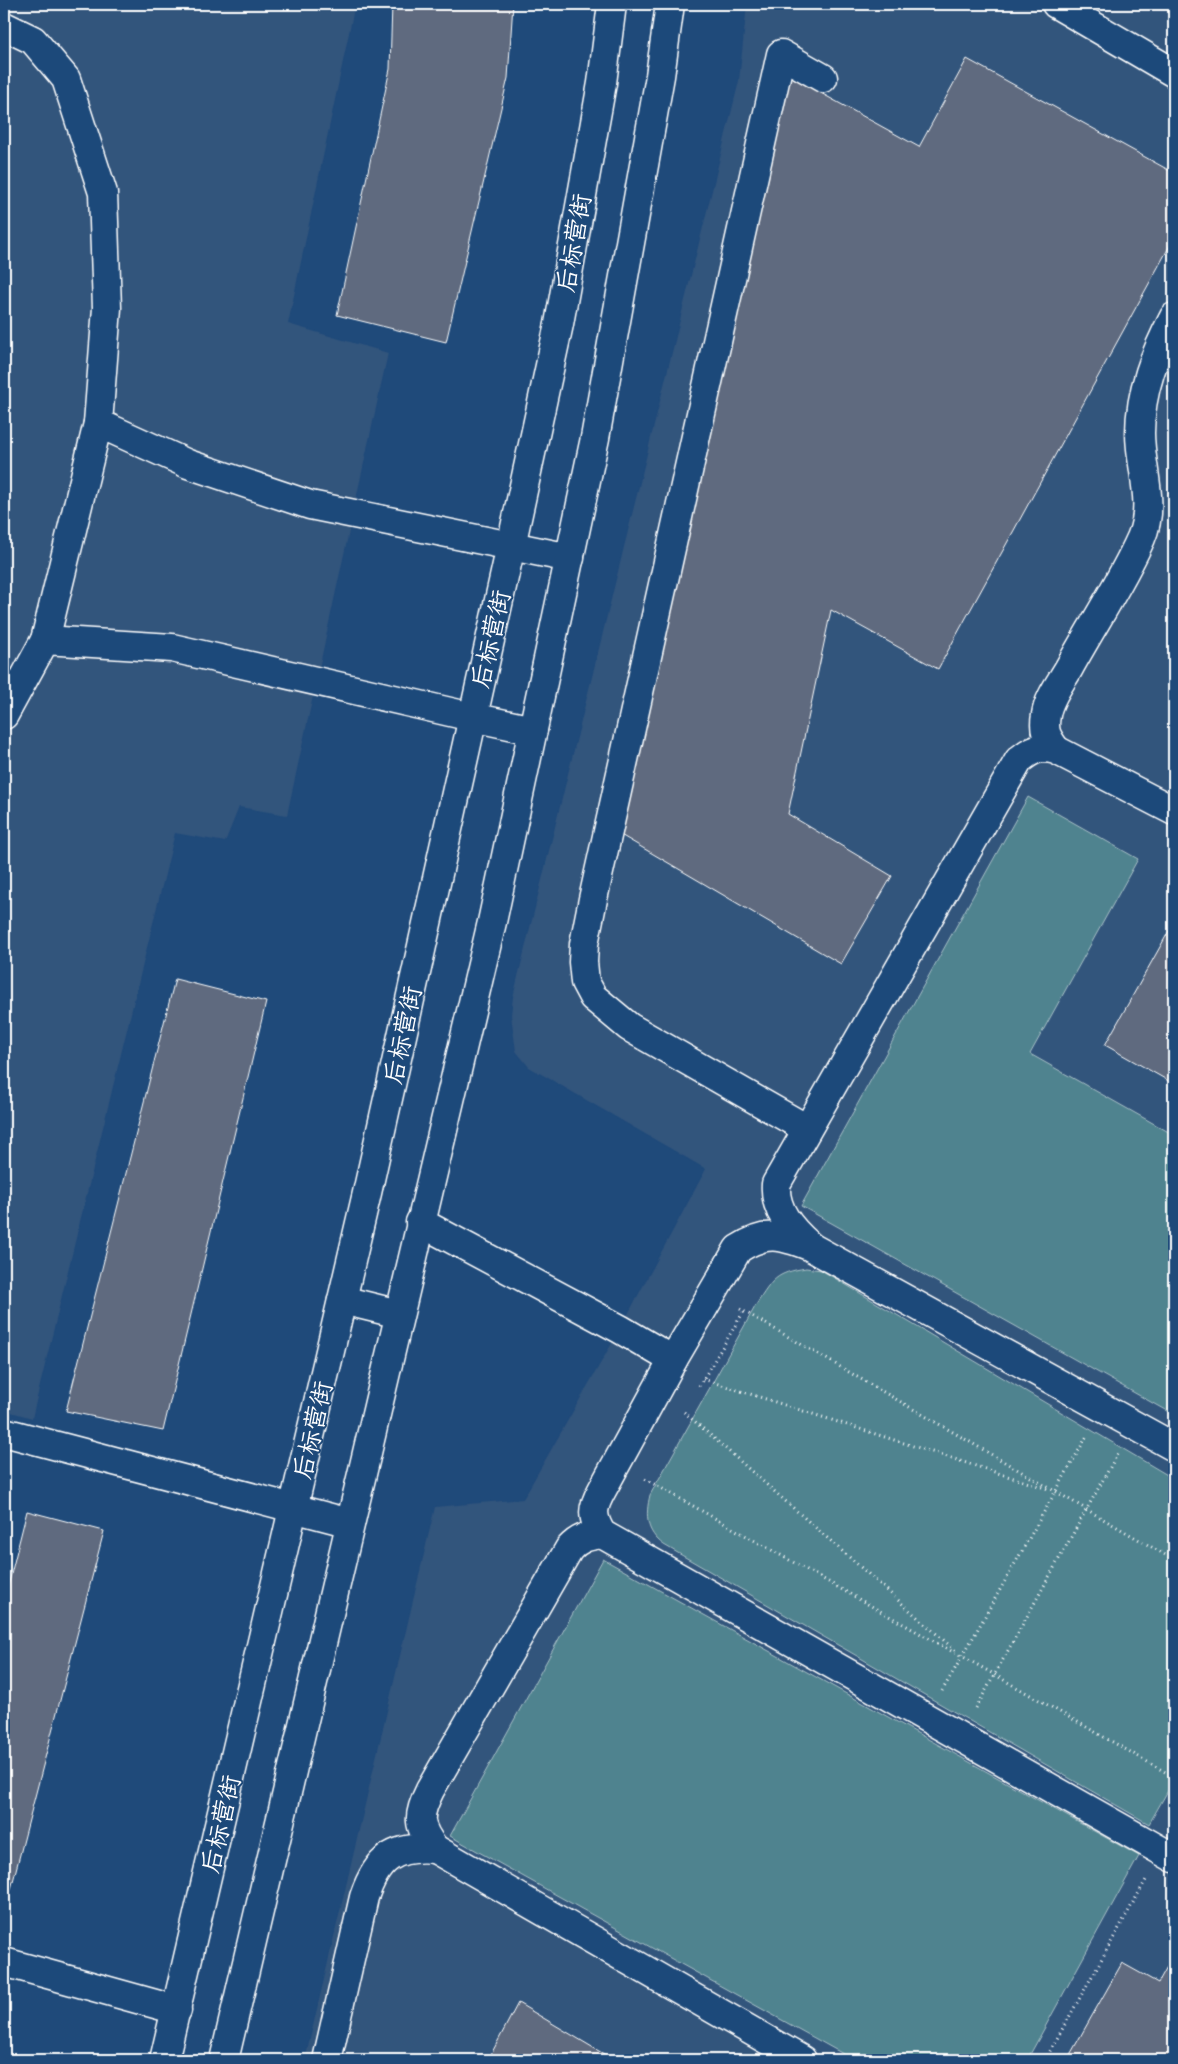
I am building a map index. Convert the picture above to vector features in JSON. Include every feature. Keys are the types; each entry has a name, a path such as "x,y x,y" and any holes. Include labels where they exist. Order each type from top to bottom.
{"street":[{"name":"后标营街","path":"164,2060 342,1300 511,546 559,324 602,83 612,4"},
{"path":"224,2060 492,922 595,438 660,76 670,4"},
{"path":"1056,4 1174,73"},
{"path":"4,26 33,40 66,79 103,193 108,308 98,423 45,640 4,715"},
{"path":"807,1129 630,1027 593,997 585,982 583,962 584,944 592,899 781,54 823,78"},
{"path":"1056,750 1045,734 1046,714 1134,550 1146,520 1147,494 1140,432 1143,394 1159,347 1174,317"},
{"path":"98,423 188,464 310,505 570,558"},
{"path":"45,640 172,648 472,718 533,730"},
{"path":"809,1246 786,1221 777,1203 776,1184 1019,760 1030,750 1042,747 1056,750 1174,811"},
{"path":"420,1222 620,1329 672,1360"},
{"path":"1168,1854 602,1534 595,1523 593,1512 596,1501 616,1462 672,1360 738,1249 754,1239 786,1237 809,1246 1174,1447"},
{"path":"342,1300 399,1314"},
{"path":"4,1432 350,1523"},
{"path":"435,1849 422,1828 420,1816 430,1790 569,1549 578,1540 602,1534"},
{"path":"327,2060 369,1882 378,1867 392,1854 409,1848 435,1849 802,2060"},
{"path":"4,1962 177,2010"}],"path":[{"path":"712,1293 1174,1560"},
{"path":"698,1387 744,1311"},
{"path":"703,1379 1055,1492"},
{"path":"680,1420 689,1404"},
{"path":"962,1656 1104,1407"},
{"path":"684,1412 962,1656"},
{"path":"960,1736 1134,1424"},
{"path":"616,1462 1174,1777"},
{"path":"1045,2060 1168,1854"}],"shaded area":[{"path":"4,4 355,4 288,324 388,353 287,815 239,807 225,842 175,833 32,1418 4,1410"},
{"path":"747,4 1174,4 1174,2060 305,2060 435,1507 523,1499 620,1329 706,1169 529,1067 516,1051 511,1015 513,997 739,81"}],"green space":[{"path":"1028,797 1138,859 1030,1054 1174,1135 1174,1415 801,1206"},
{"path":"806,1268 821,1270 1174,1479 1174,1780 1149,1824 664,1545 650,1529 647,1517 650,1495 756,1305 771,1283 781,1275"},
{"path":"603,1559 1139,1856 1027,2060 854,2060 450,1836"}],"building":[{"path":"392,4 513,4 508,78 446,342 337,315 390,69"},
{"path":"967,59 1174,173 1174,238 938,669 831,610 788,814 892,876 841,964 619,834 788,75 919,147"},
{"path":"1174,922 1174,1084 1105,1045"},
{"path":"175,979 266,1002 163,1431 66,1411"},
{"path":"27,1511 104,1531 4,1916 4,1602"},
{"path":"1174,1954 1174,2060 1067,2060 1122,1963 1158,1983"},
{"path":"518,2003 614,2060 488,2060"}]}
